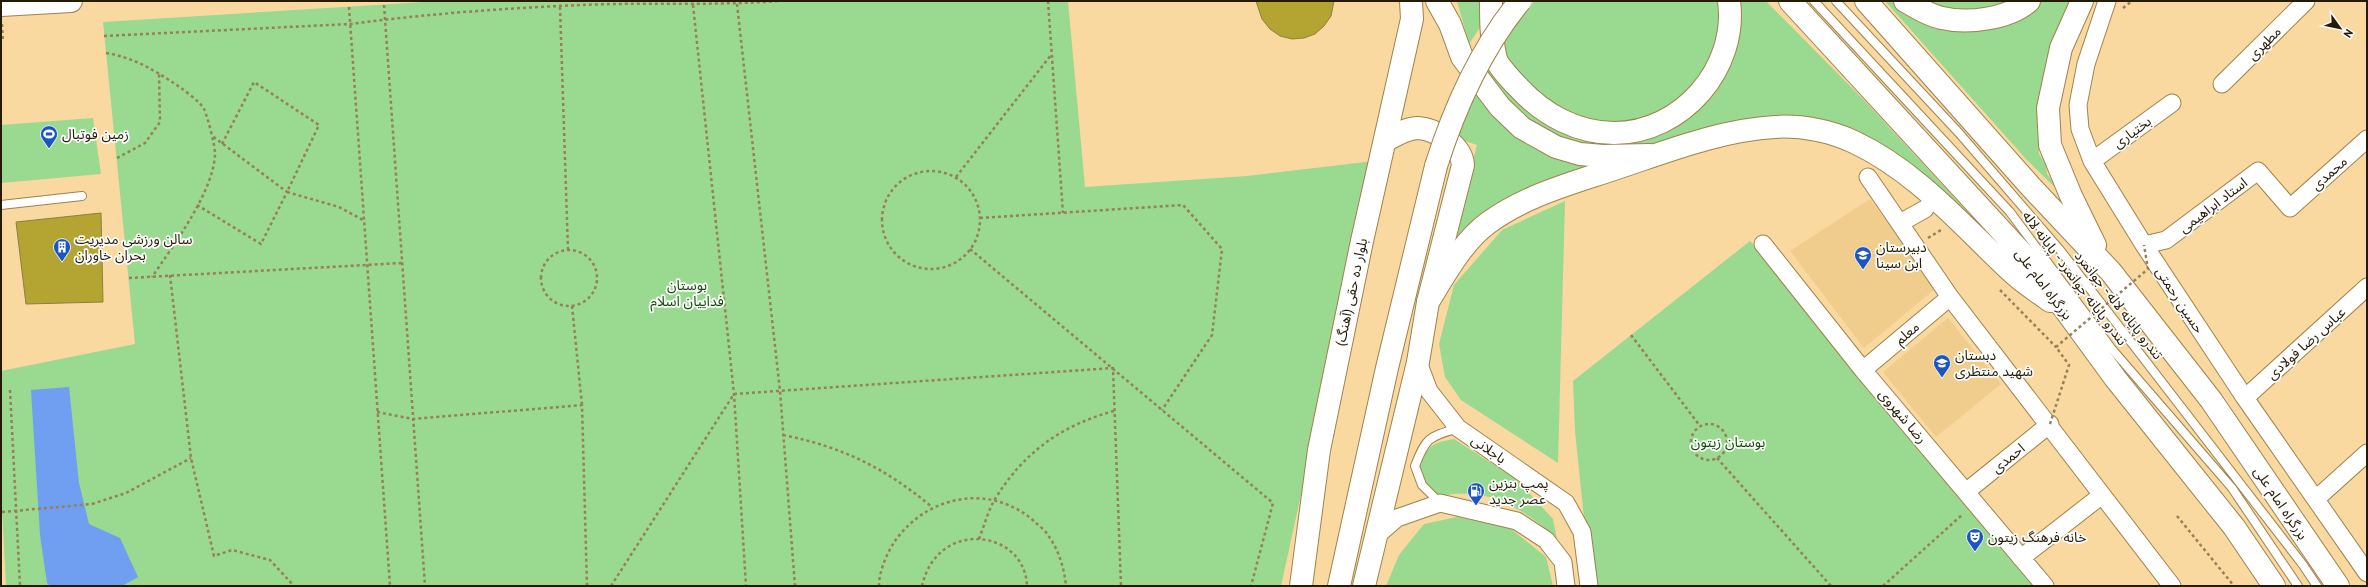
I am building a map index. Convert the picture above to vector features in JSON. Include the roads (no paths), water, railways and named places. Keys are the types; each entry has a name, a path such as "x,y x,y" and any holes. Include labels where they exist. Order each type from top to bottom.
{"main road":[{"path":"1,13 71,1"},
{"name":"بلوار ده حقی (آهنگ)","path":"1301,586 1319,450 1362,240 1386,140 1412,19 1411,1"},
{"path":"1437,1 1450,24 1462,56 1500,107 1522,128 1556,147 1580,154 1603,156 1657,155"},
{"path":"1491,1 1496,60 1516,85 1538,105 1561,120 1596,132 1614,133 1649,126 1685,108 1698,96 1711,80 1722,59 1729,35 1729,1"},
{"path":"1338,586 1389,361 1436,166 1447,131 1481,56 1505,19 1520,1"},
{"name":"بزرگراه امام علی","path":"1790,1 2031,263 2066,313 2234,526 2274,586"},
{"name":"بزرگراه امام علی","path":"1866,1 2031,187 2111,272 2211,400 2338,586"},
{"path":"1906,1 1943,18 1968,20 2010,12 2029,1"},
{"path":"2082,1 2061,48 2048,108 2050,145 2087,231 2111,272"},
{"path":"1428,302 1453,261 1487,224 1523,201 1657,155 1742,131 1776,126 1813,129 1853,142 1887,160 1923,186 2016,275 2066,313"},
{"path":"1364,586 1418,362 1428,302 1463,165 1462,157 1450,143 1433,131 1418,128 1407,129 1386,140"}],"street":[{"name":"حسین رحمتی","path":"2107,1 2086,64 2078,105 2080,129 2092,161 2144,245 2245,398 2367,573"},
{"name":"مطهری","path":"2222,84 2306,1"},
{"name":"بختیاری","path":"2092,161 2172,103"},
{"name":"محمدی","path":"2290,208 2367,139"},
{"name":"استاد ابراهیمی","path":"2144,245 2166,240 2258,171 2290,208"},
{"path":"1868,177 1950,297 2055,422 2102,495 2168,585"},
{"path":"1900,223 1925,209"},
{"name":"رضا شهروی","path":"1763,244 1864,370 2045,586"},
{"name":"عباس رضا فولادی","path":"2245,398 2367,287"},
{"name":"معلم","path":"1864,370 1950,297"},
{"name":"باجلانی","path":"1418,362 1429,391 1458,428 1566,503 1582,532 1589,586"},
{"name":"احمدی","path":"1971,497 2055,422"},
{"path":"2316,499 2367,453"},
{"path":"2021,558 2102,495"},
{"path":"1375,537 1397,518 1440,503 1517,521 1546,540 1563,562 1566,586"}],"lane":[{"name":"تندرو پایانه جوانمرد - پایانه لاله","path":"1814,1 2010,212 2111,348 2232,488 2298,586"},
{"name":"تندرو پایانه لاله - جوانمرد","path":"1836,1 1959,133 2060,250 2298,558 2317,586"},
{"path":"1,205 82,196"},
{"name":"باجلانی","path":"1440,503 1422,485 1415,466 1422,448 1432,436 1458,428"}],"water":[{"path":"69,387 79,483 89,524 120,538 138,577 122,586 50,586 47,583 40,535 31,390"}],"place":[{"name":"زمین فوتبال","path":"49,149"},
{"name":"سالن ورزشی مدیریت بحران خاوران","path":"62,262"},
{"name":"دبیرستان ابن سینا","path":"1863,270"},
{"name":"دبستان شهید منتظری","path":"1942,378"},
{"name":"پمپ بنزین عصر جدید","path":"1476,506"},
{"name":"خانه فرهنگ زيتون","path":"1975,552"}],"park label":[{"name":"بوستان فداییان اسلام","path":"687,294"},
{"name":"بوستان زیتون","path":"1728,442"}]}
